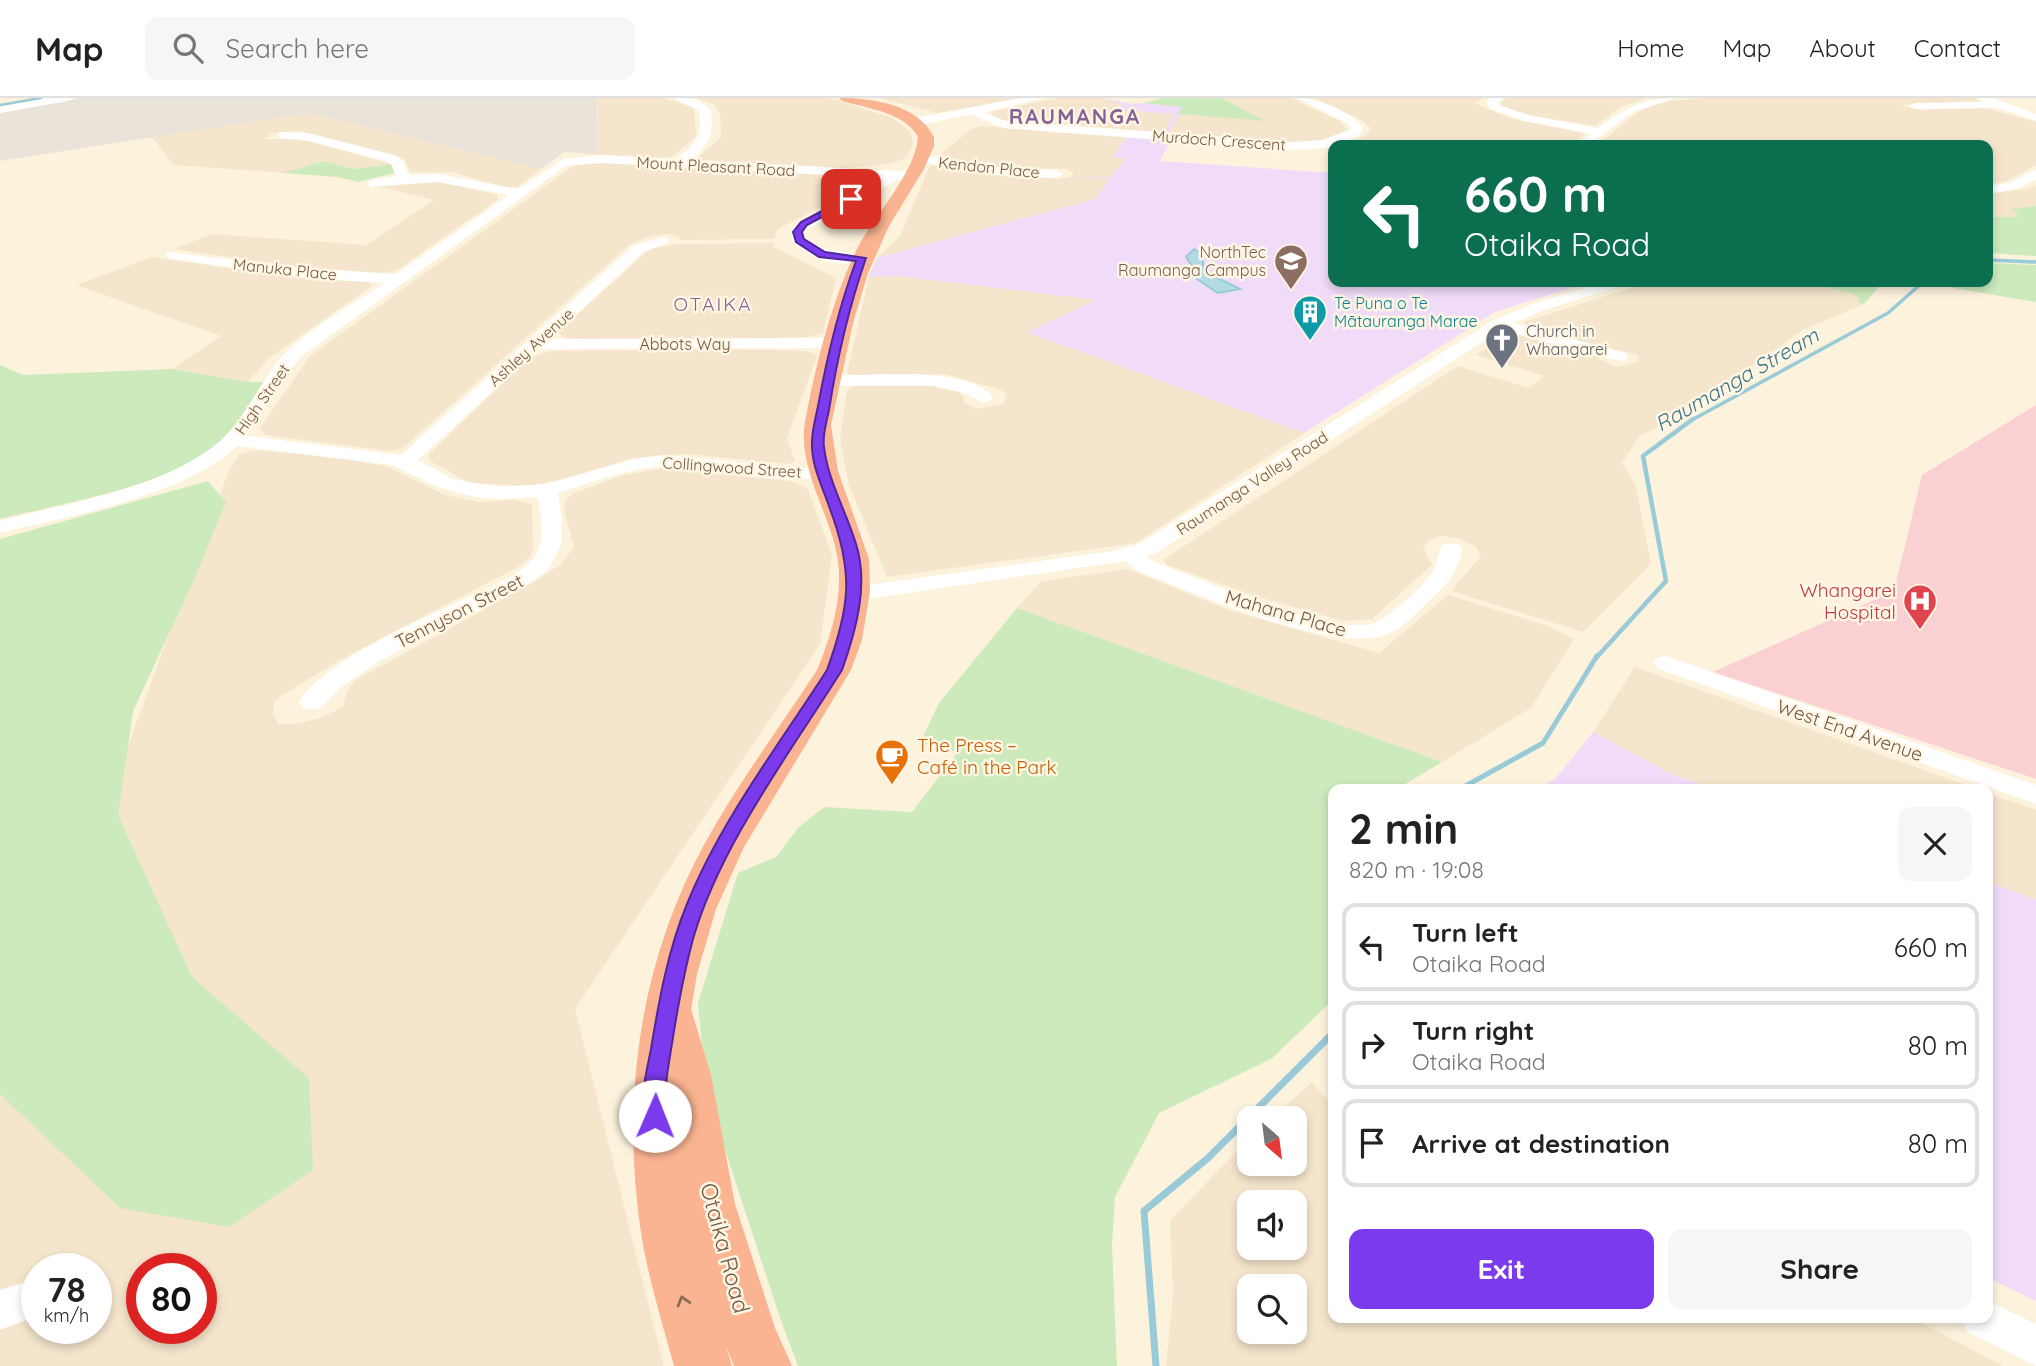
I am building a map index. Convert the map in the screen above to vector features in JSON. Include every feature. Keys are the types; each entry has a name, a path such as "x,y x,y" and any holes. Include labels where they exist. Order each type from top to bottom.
{"highway":[{"path":"846,98 896,112 923,125 958,115"},
{"path":"856,98 894,109 958,115"},
{"path":"894,109 923,125"},
{"name":"Otaika Road","path":"703,1366 674,1268 658,1165 656,1080 668,1004 684,940 709,873 834,670 846,638 853,594 850,546 822,471 817,443 818,425 861,258 909,170 934,145 923,125"},
{"name":"Otaika Road","path":"668,1004 687,1075 709,1204 749,1334 763,1366"}],"street":[{"path":"0,110 68,98"},
{"path":"679,163 706,140 708,133 705,110 680,98"},
{"path":"958,115 1039,98"},
{"name":"Murdoch Crescent","path":"1303,98 1355,124 1356,132 1342,140"},
{"path":"1496,98 1492,102 1494,107 1514,115 1600,132"},
{"path":"1589,140 1632,109 1668,98"},
{"path":"1983,98 2036,118"},
{"path":"1916,106 1997,105"},
{"name":"Murdoch Crescent","path":"958,115 1003,124 1293,146 1328,144"},
{"path":"283,135 308,137 390,158 400,165 403,179"},
{"name":"Mount Pleasant Road","path":"563,163 590,159 909,170"},
{"name":"High Street","path":"0,527 167,478 208,458 233,440 289,359 397,279 563,163"},
{"path":"861,258 828,256 816,252 799,240 799,228 909,170"},
{"name":"Kendon Place","path":"909,170 1057,174"},
{"path":"1993,189 2012,186 2036,174"},
{"path":"374,184 403,179 445,179 519,193"},
{"name":"Ashley Avenue","path":"405,462 638,249 663,242"},
{"name":"Manuka Place","path":"173,255 302,273 397,279"},
{"name":"Raumanga Valley Road","path":"853,594 1131,555 1171,535 1498,324 1538,307 1603,287"},
{"path":"1498,324 1587,346 1619,357"},
{"name":"Abbots Way","path":"534,344 837,343"},
{"path":"828,381 952,381 976,389 985,398"},
{"name":"Collingwood Street","path":"233,440 373,455 405,462 445,484 499,493 547,490 633,465 663,461 800,474 822,471"},
{"name":"Tennyson Street","path":"312,702 332,682 359,663 537,569 550,554 553,545 547,490"},
{"name":"Mahana Place","path":"1131,555 1145,566 1254,607 1336,630 1364,633 1384,628 1433,588 1448,567 1451,549"},
{"name":"West End Avenue","path":"1666,663 2036,795"},
{"path":"1991,1323 2036,1346"}],"shaded area":[{"path":"80,98 596,98 598,149 591,154 564,152 541,169 308,113 0,161 0,113"},
{"path":"596,98 663,98 690,106 694,108 696,136 674,156 662,158 591,154 598,149"},
{"path":"697,98 829,98 893,118 911,133 913,145 906,158 890,164 843,168 701,160 698,157 721,137 720,113 714,104"},
{"path":"879,98 1019,98 938,113"},
{"path":"1058,98 1103,98 1125,105 1113,109 1175,114 1164,132 1000,120 990,115 994,111"},
{"path":"1103,98 1132,104 1183,107 1169,133 1164,132 1174,114 1110,109 1124,105"},
{"path":"1222,98 1291,98 1340,121 1346,130 1322,140 1304,143 1169,133 1178,114 1263,120"},
{"path":"1315,98 1484,98 1474,103 1512,119 1586,133 1577,140 1357,140 1369,133 1370,127"},
{"path":"1508,98 1647,98 1620,107 1595,126 1521,114 1502,107 1500,102"},
{"path":"1702,98 1974,98 1979,101 1899,105 1926,111 1935,108 1982,107 2036,122 2036,165 2007,181 1993,184 1993,140 1603,140 1640,110 1670,101"},
{"path":"308,113 541,169 517,187 507,188 452,172 410,172 404,158 298,131 272,133 264,139 303,139 391,164 353,169 324,161 283,173 174,165 152,137"},
{"path":"983,126 1127,137 1114,156 1126,158 1096,199 877,258 900,236 930,165 991,174 1060,179 1073,176 1073,173 1066,169 1002,168 936,158 971,129"},
{"name":"NorthTec Raumanga Campus","path":"1127,137 1171,140 1160,161 1328,173 1328,287 1575,287 1495,312 1304,433 1027,332 1096,300 899,276 869,277 877,258 1095,199 1109,180 1072,176 1110,178 1126,158 1113,157"},
{"path":"585,162 870,177 874,180 778,229 774,239 680,240 679,236 667,234 651,236 629,245 402,449 391,451 265,435 260,428 310,356 576,164"},
{"path":"443,182 497,195 497,200 397,270 383,273 305,268 174,249 212,234 366,245 434,200 380,187 397,183"},
{"path":"2036,185 2036,206 2012,209 2020,217 1993,217 1993,192 2028,189"},
{"path":"775,243 773,247 836,278 823,333 808,337 733,339 573,339 562,337 558,332 651,248 676,244"},
{"path":"152,257 290,277 368,282 372,286 269,358 248,382 172,369 221,336 76,285"},
{"path":"899,276 1098,300 1028,332 1304,433 1136,543 887,577 849,485 840,439 847,390 855,385 936,385 956,388 964,402 976,409 1004,404 1007,395 1001,390 946,374 854,376 847,373 869,277"},
{"path":"1634,287 1826,287 1853,294 1859,298 1858,303 1864,304 1801,331 1728,385 1639,437 1622,463 1636,486 1651,564 1583,632 1451,591 1481,556 1476,547 1458,538 1443,536 1430,540 1423,548 1432,565 1372,619 1343,621 1255,596 1167,565 1163,560 1458,366 1528,388 1544,376 1476,355 1505,335 1521,334 1594,351 1599,359 1616,367 1639,362 1638,355 1529,329 1524,322"},
{"path":"553,351 808,351 817,356 787,438 795,461 788,464 686,454 654,456 631,459 569,478 529,486 470,483 432,462 428,455 526,361 537,355"},
{"name":"Whangarei Hospital","path":"2036,405 2036,779 1713,672 1894,591 1922,475"},
{"path":"255,450 348,459 388,467 445,495 479,502 515,500 532,504 533,548 530,557 518,567 338,661 275,700 273,713 278,724 296,724 320,718 343,707 347,692 354,681 534,582 561,564 574,547 564,511 565,500 574,493 623,475 658,469 792,481 808,489 832,555 820,644 575,1009 664,1366 0,1366 0,915 106,806 229,470 240,454"},
{"path":"1128,569 1229,610 1379,653 1448,595 1548,626 1574,639 1531,708 1442,762 1017,608 1041,581"},
{"path":"1635,667 1963,784 1701,784 1673,775 1593,732"},
{"path":"1593,732 1673,775 1701,784 1546,784 1556,778"},
{"path":"1993,795 2036,810 2036,900 1993,884"},
{"path":"1993,884 2036,900 2036,1301 1993,1280"},
{"path":"1312,1082 1328,1101 1328,1323 1921,1323 2003,1366 1166,1366 1173,1294 1170,1220 1237,1151 1237,1176 1307,1176 1307,1106 1285,1106"}],"green space":[{"path":"1163,98 1222,98 1265,121 1178,114 1182,107 1144,103"},
{"path":"324,161 353,169 391,164 394,173 358,182 338,177 283,173"},
{"path":"2036,206 2036,256 1993,253 1993,217 2020,217 2011,209"},
{"path":"1993,263 2036,265 2036,302 1951,287 1993,287"},
{"path":"1826,287 1879,287 1864,304 1858,303 1859,298"},
{"path":"0,365 23,375 172,369 248,382 266,382 228,436 203,457 177,470 117,491 0,519"},
{"path":"208,481 226,502 194,580 133,711 118,815 192,977 309,1078 313,1170 229,1227 120,1208 0,1094 0,539"},
{"path":"1017,608 1442,762 1405,784 1328,784 1328,1005 1271,1059 1159,1113 1115,1197 1112,1245 1117,1366 798,1366 713,1113 704,1071 698,1003 738,873 776,857 798,828 824,807 912,812 958,752 920,743 939,703"}],"water":[{"path":"1194,249 1202,254 1204,271 1240,289 1218,293 1197,279 1186,257"}],"waterway":[{"path":"0,105 41,98"},
{"name":"Raumanga Stream","path":"1993,260 2036,262"},
{"name":"Raumanga Stream","path":"1691,420 1888,313 1917,287"},
{"name":"Raumanga Stream","path":"1596,658 1666,581 1643,456 1691,420"},
{"name":"Raumanga Stream","path":"1469,784 1543,743 1597,656"},
{"name":"Raumanga Stream","path":"1156,1366 1144,1211 1208,1158 1328,1038"}],"place":[{"name":"NorthTec Raumanga Campus","path":"1291,291"},
{"name":"Te Puna o Te Mātauranga Marae","path":"1310,342"},
{"name":"Church in Whangarei","path":"1502,370"},
{"name":"Whangarei Hospital","path":"1920,631"},
{"name":"The Press – Café in the Park","path":"892,786"}],"district":[{"name":"RAUMANGA","path":"1075,117"},
{"name":"OTAIKA","path":"713,304"}],"route":[{"path":"655,1116 656,1080 668,1004 684,940 697,903 724,845 834,670 846,638 852,606 853,563 850,546 822,471 817,443 818,425 828,381 861,258 822,255 799,240 798,232 804,224 851,199"}]}
